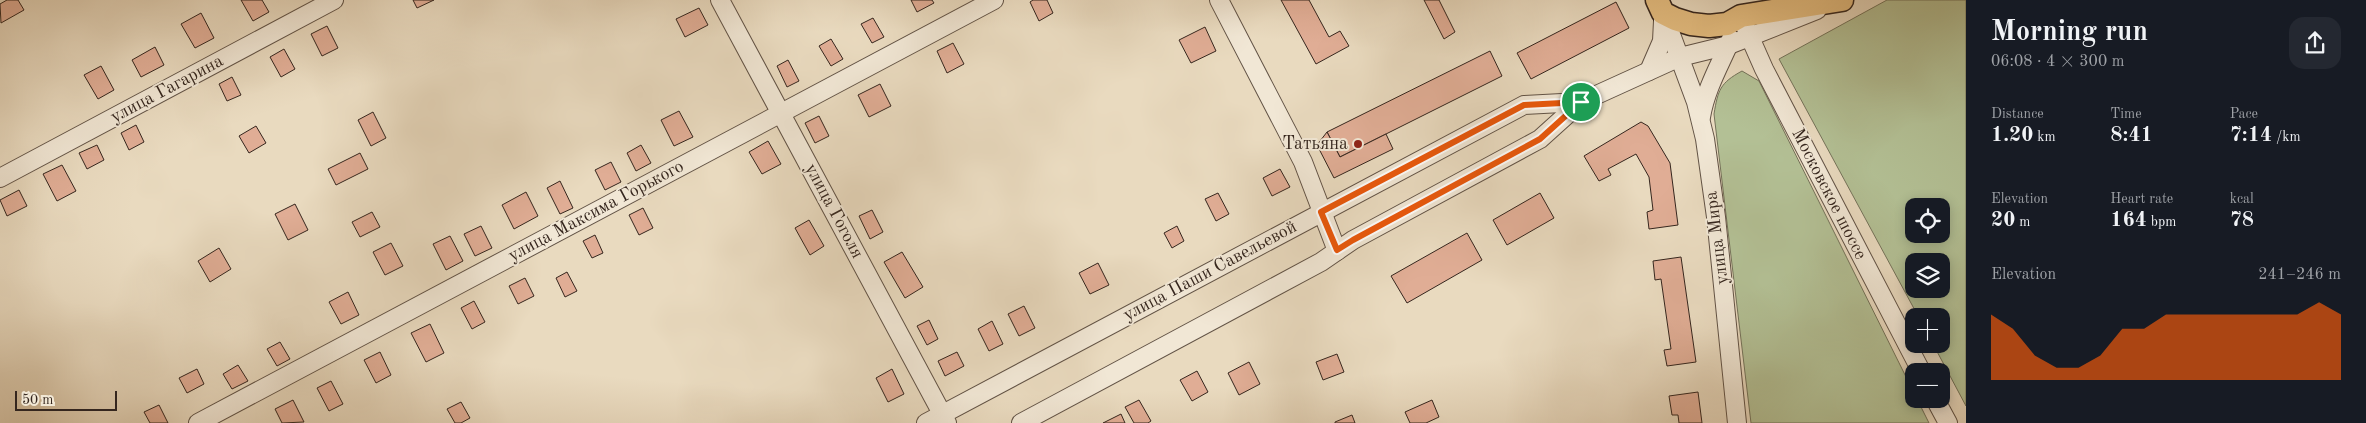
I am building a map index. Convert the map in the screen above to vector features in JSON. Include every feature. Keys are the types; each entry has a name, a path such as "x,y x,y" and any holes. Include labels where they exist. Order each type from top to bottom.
{"main road":[{"path":"1660,6 1675,19 1709,26 1727,24 1745,8 1833,1"}],"street":[{"name":"улица Гагарина","path":"0,178 334,0"},
{"name":"улица Гоголя","path":"720,0 945,419"},
{"name":"улица Максима Горького","path":"198,423 994,0"},
{"path":"1219,0 1303,162 1337,250"},
{"name":"улица Паши Савельевой","path":"1021,423 1321,262 1353,240 1540,139 1581,102 1680,57 1729,45 1833,1"},
{"path":"1650,71 1662,41 1660,6"},
{"name":"улица Мира","path":"1660,6 1680,57 1701,120 1716,218 1737,423"},
{"path":"1701,120 1704,101 1745,8"},
{"name":"Московское шоссе","path":"1745,8 1750,37 1764,69 1917,363"},
{"name":"улица Паши Савельевой","path":"926,423 945,419 1321,212 1524,105 1581,102"},
{"path":"1940,408 1948,423"}],"green space":[{"path":"1887,0 1966,0 1966,406 1950,376 1950,363 1943,363 1938,353 1950,353 1950,308 1914,308 1908,298 1950,298 1950,253 1905,253 1905,292 1779,59"},
{"path":"1742,71 1759,81 1905,375 1905,408 1922,408 1929,423 1751,423 1714,114 1721,88 1729,79"}],"building":[{"path":"7,0 18,0 24,10 1,23 0,4"},
{"path":"241,0 262,0 269,12 253,21"},
{"path":"413,0 434,0 417,8"},
{"path":"911,0 932,0 934,3 917,12"},
{"path":"1033,0 1047,0 1053,13 1039,21 1030,2"},
{"path":"1281,0 1309,0 1329,37 1340,31 1349,46 1316,64"},
{"path":"1424,0 1439,0 1455,32 1444,39"},
{"path":"1616,2 1629,28 1531,79 1517,53"},
{"path":"699,8 708,25 685,37 676,19"},
{"path":"201,13 214,38 195,48 181,24"},
{"path":"873,18 884,37 872,43 861,24"},
{"path":"327,26 338,48 322,56 311,34"},
{"path":"1205,27 1216,51 1191,63 1179,40"},
{"path":"831,39 843,59 831,66 819,46"},
{"path":"953,43 964,64 947,73 937,51"},
{"path":"155,47 164,65 141,77 132,60"},
{"path":"284,49 295,69 281,77 270,57"},
{"path":"1490,51 1502,76 1340,157 1327,132"},
{"path":"788,60 799,81 787,87 777,66"},
{"path":"101,66 114,90 98,99 84,75"},
{"path":"232,77 241,95 227,101 219,84"},
{"path":"880,84 891,106 869,117 858,95"},
{"path":"679,111 693,137 674,146 661,120"},
{"path":"373,112 386,138 371,146 358,120"},
{"path":"819,116 829,136 815,143 805,123"},
{"path":"1641,122 1648,126 1670,163 1678,225 1649,229 1647,212 1653,210 1649,177 1636,154 1608,169 1611,175 1599,181 1584,156"},
{"path":"136,125 144,142 129,150 121,133"},
{"path":"256,126 266,143 249,153 239,136"},
{"path":"1327,132 1340,157 1386,134 1393,149 1334,178 1317,145"},
{"path":"768,141 781,164 762,174 749,152"},
{"path":"97,145 104,160 87,169 79,153"},
{"path":"641,145 651,163 636,171 627,153"},
{"path":"360,153 368,169 336,185 328,169"},
{"path":"611,162 621,182 605,190 595,170"},
{"path":"62,165 76,191 57,201 43,174"},
{"path":"1280,169 1290,187 1272,196 1263,178"},
{"path":"560,181 573,208 560,214 547,188"},
{"path":"19,190 27,206 7,216 0,200"},
{"path":"526,192 538,216 514,229 502,205"},
{"path":"1218,193 1229,214 1216,221 1205,199"},
{"path":"1540,193 1554,218 1507,245 1493,220"},
{"path":"295,204 308,230 288,240 275,214"},
{"path":"643,208 653,228 639,235 629,215"},
{"path":"872,210 883,232 870,239 859,216"},
{"path":"372,212 380,227 360,237 352,222"},
{"path":"809,220 824,246 810,255 795,228"},
{"path":"481,226 492,248 475,256 464,234"},
{"path":"1177,226 1184,241 1172,248 1164,233"},
{"path":"1467,233 1482,260 1407,303 1391,276"},
{"path":"595,235 603,253 592,258 583,241"},
{"path":"450,236 463,261 446,270 433,244"},
{"path":"391,243 403,266 385,275 373,252"},
{"path":"219,248 231,269 210,282 198,261"},
{"path":"902,252 923,287 905,298 884,262"},
{"path":"1681,257 1696,362 1667,366 1664,350 1671,349 1661,279 1655,280 1653,261"},
{"path":"1098,263 1109,285 1090,294 1079,273"},
{"path":"567,272 577,291 565,297 556,278"},
{"path":"525,278 534,296 518,304 509,286"},
{"path":"348,292 359,315 341,324 329,302"},
{"path":"474,301 485,322 472,329 461,308"},
{"path":"1024,306 1035,328 1019,336 1008,314"},
{"path":"929,320 938,339 927,345 917,326"},
{"path":"992,321 1003,344 989,351 978,329"},
{"path":"430,324 444,353 426,362 411,333"},
{"path":"280,342 290,359 277,366 267,349"},
{"path":"380,352 391,375 376,383 364,360"},
{"path":"957,352 964,366 945,376 938,361"},
{"path":"1337,354 1344,372 1323,380 1316,362"},
{"path":"1249,362 1260,384 1239,395 1228,373"},
{"path":"238,365 248,381 232,389 223,374"},
{"path":"197,369 204,384 187,393 179,378"},
{"path":"892,369 904,394 888,402 876,378"},
{"path":"1197,371 1208,392 1192,401 1180,380"},
{"path":"331,381 343,404 329,411 317,388"},
{"path":"1698,392 1702,423 1679,423 1678,415 1672,415 1669,396"},
{"path":"293,400 304,422 282,423 275,409"},
{"path":"1139,400 1151,421 1148,423 1134,423 1125,407"},
{"path":"1432,400 1439,417 1426,423 1410,423 1405,412"},
{"path":"461,402 470,418 461,423 455,423 447,409"},
{"path":"159,405 168,423 150,423 144,412"},
{"path":"1121,414 1125,423 1103,423"},
{"path":"1352,415 1355,423 1335,423 1335,422"}],"place":[{"name":"Татьяна","path":"1358,144"}],"route":[{"path":"1581,102 1540,139 1337,250 1321,212 1524,105 1581,102"}]}
